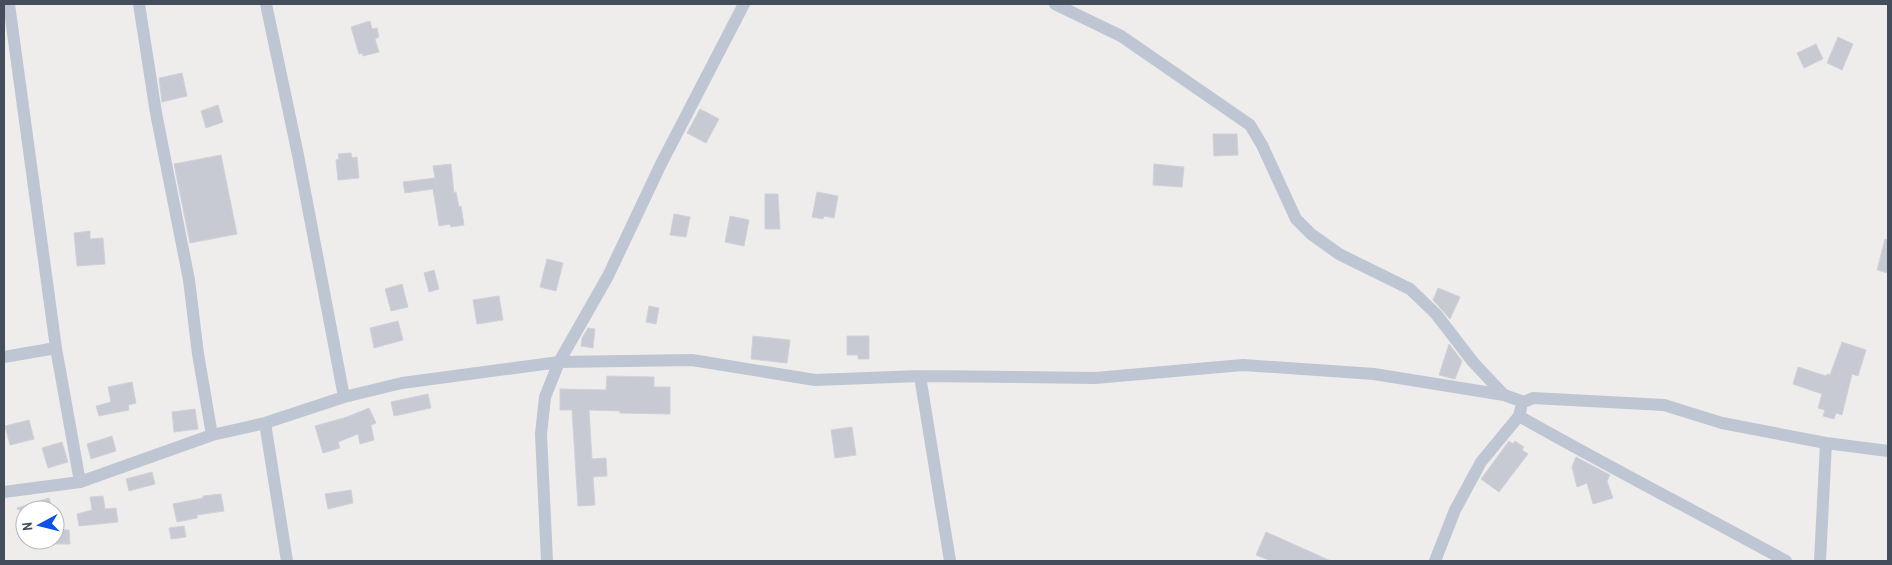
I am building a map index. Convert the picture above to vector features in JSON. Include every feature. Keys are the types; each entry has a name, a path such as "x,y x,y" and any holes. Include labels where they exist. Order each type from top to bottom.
{"street":[{"path":"9,4 56,348 80,482"},
{"path":"139,4 156,113 189,280 198,354 212,435"},
{"path":"266,4 298,155 344,397"},
{"path":"547,561 541,434 545,397 559,362 608,276 661,164 744,4"},
{"path":"1055,4 1121,36 1250,125 1262,144 1296,219 1311,234 1339,254 1410,289 1436,314 1473,362 1504,395"},
{"path":"4,357 56,348"},
{"path":"4,492 80,482 212,435 265,423 344,397 402,383 559,362 692,360 815,380 920,376 1095,378 1243,365 1374,374 1504,395 1524,402"},
{"path":"920,376 950,561"},
{"path":"1435,561 1455,510 1481,462 1518,416 1524,402 1533,398 1664,405 1722,423 1826,443 1888,451"},
{"path":"1518,416 1786,561"},
{"path":"265,423 287,561"},
{"path":"1820,561 1826,443"}],"building":[{"path":"370,21 372,29 377,28 379,37 375,39 379,52 363,56 362,53 359,54 351,27"},
{"path":"1838,37 1853,44 1842,70 1827,63"},
{"path":"1816,44 1823,59 1804,68 1797,53"},
{"path":"182,73 187,96 162,102 159,78"},
{"path":"218,105 223,122 206,128 201,111"},
{"path":"700,109 719,119 706,143 687,133"},
{"path":"1213,134 1237,134 1238,155 1214,156"},
{"path":"351,153 352,158 357,157 359,178 338,180 336,160 339,159 338,154"},
{"path":"221,155 237,234 190,243 174,164"},
{"path":"451,164 454,193 456,192 459,207 461,206 464,225 451,227 450,224 439,226 433,189 405,193 403,182 435,178 433,166"},
{"path":"1154,164 1184,167 1182,187 1153,185"},
{"path":"817,192 838,196 834,218 824,216 823,219 812,217"},
{"path":"765,194 778,194 780,229 765,229"},
{"path":"674,214 690,217 686,237 670,235"},
{"path":"730,216 749,220 744,246 725,242"},
{"path":"90,231 90,239 103,238 105,264 77,266 74,233"},
{"path":"1885,239 1888,240 1888,273 1877,270"},
{"path":"547,259 563,263 556,291 540,287"},
{"path":"434,270 439,289 429,292 424,273"},
{"path":"402,284 408,307 391,311 385,289"},
{"path":"1438,288 1460,297 1450,319 1433,300"},
{"path":"499,296 503,320 477,324 473,300"},
{"path":"649,306 659,308 656,324 646,322"},
{"path":"398,321 403,340 374,348 370,328"},
{"path":"588,328 595,329 593,348 581,346 582,338"},
{"path":"753,336 790,340 787,363 751,359"},
{"path":"847,336 869,336 869,359 858,359 858,355 847,355"},
{"path":"1842,342 1866,350 1858,376 1852,374 1842,415 1836,413 1834,419 1823,416 1825,410 1818,408 1822,394 1793,384 1798,367 1826,376 1827,374 1830,375"},
{"path":"1449,344 1462,361 1455,379 1439,375"},
{"path":"607,376 654,377 654,387 670,387 670,414 589,410 592,459 606,458 607,476 593,477 595,505 578,506 572,410 560,410 560,389 606,390"},
{"path":"132,382 136,403 128,405 129,410 99,416 96,406 111,402 108,387"},
{"path":"428,394 431,408 394,416 391,402"},
{"path":"369,408 376,423 371,425 374,440 360,444 358,434 338,442 340,448 323,453 315,426 347,417"},
{"path":"195,409 198,429 174,432 172,412"},
{"path":"29,420 34,439 10,445 5,426"},
{"path":"852,427 856,455 835,458 831,430"},
{"path":"112,436 116,451 91,459 87,444"},
{"path":"1509,441 1513,444 1515,441 1524,447 1522,450 1528,454 1499,492 1481,479"},
{"path":"62,442 68,462 48,468 42,448"},
{"path":"1576,457 1610,475 1607,481 1613,498 1593,504 1587,483 1577,487 1572,467"},
{"path":"152,472 155,484 129,491 126,479"},
{"path":"351,490 353,503 328,509 325,494"},
{"path":"221,494 224,511 197,515 197,518 177,522 173,504 203,498 203,496"},
{"path":"103,496 105,509 116,508 118,522 79,526 77,514 92,510 90,497"},
{"path":"184,526 186,537 171,539 169,528"},
{"path":"65,530 69,530 70,544 65,544"},
{"path":"1266,532 1331,561 1271,561 1256,555"}]}
